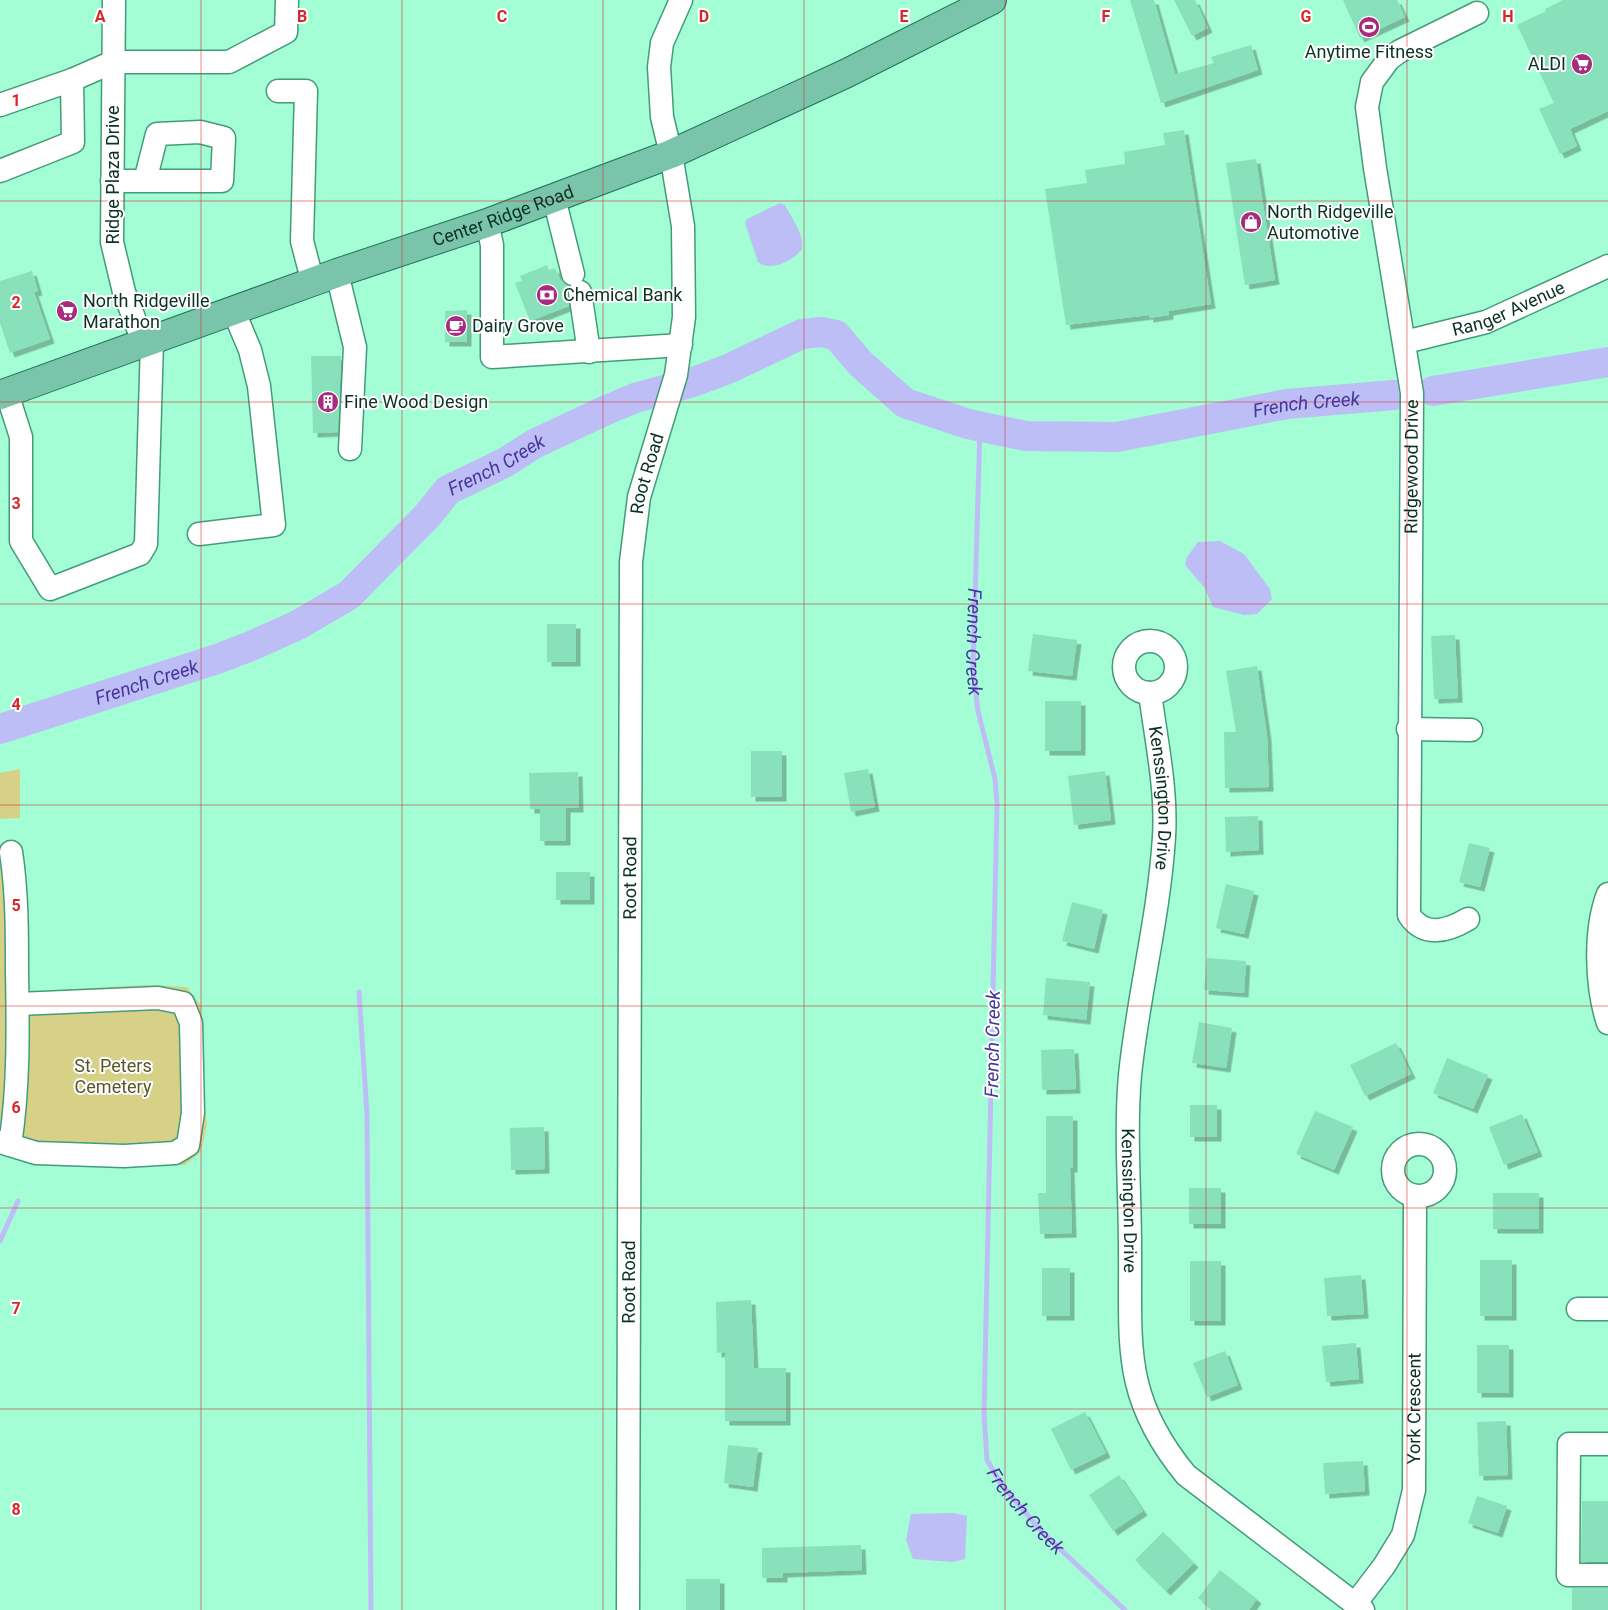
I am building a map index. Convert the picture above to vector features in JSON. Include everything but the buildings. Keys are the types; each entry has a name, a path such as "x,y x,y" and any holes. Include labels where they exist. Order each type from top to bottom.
{"main road":[{"name":"Center Ridge Road","path":"4,394 325,278 487,223 671,154 845,74 992,0"}],"street":[{"name":"Ridge Plaza Drive","path":"114,0 111,222 114,252 124,292 148,343"},
{"path":"0,105 72,80 113,62 229,62 286,32 287,0"},
{"name":"Root Road","path":"628,1610 631,562 639,497 647,464 668,406 676,374 684,317 685,256 682,218 671,154 662,117 659,67 662,44 681,0"},
{"name":"Ridgewood Drive","path":"1468,919 1448,930 1438,932 1414,924 1409,915 1408,729 1412,393 1375,168 1367,107 1368,93 1372,82 1389,59 1400,51 1477,13"},
{"path":"0,171 72,142 72,80"},
{"path":"278,92 306,91 302,241 325,278 355,347 350,448"},
{"path":"112,181 145,181"},
{"path":"554,198 577,283 589,352"},
{"path":"487,223 492,245 492,357 681,345"},
{"name":"Ranger Avenue","path":"1405,342 1486,322 1608,266"},
{"path":"199,534 274,525 259,386 250,350 234,312"},
{"path":"4,394 21,437 21,541 50,589 140,554 144,550 146,544 148,343"},
{"name":"Kenssington Drive","path":"1150,693 1164,827 1162,857 1144,973 1129,1096 1131,1340 1137,1389 1148,1420 1161,1442 1186,1474 1359,1607"},
{"path":"1408,729 1471,730"},
{"path":"11,852 16,882 18,1004 16,1108 5,1143 36,1153 124,1156 175,1153 188,1145 193,1113 191,1023 183,1003 158,998 18,1004"},
{"path":"1608,894 1602,916 1604,951 1602,1001 1608,1023"},
{"name":"York Crescent","path":"1359,1607 1403,1535 1414,1490 1415,1196"},
{"path":"1578,1309 1608,1309"},
{"path":"1608,1444 1569,1444 1568,1575 1608,1575"}],"green space":[{"path":"20,769 20,818 0,819 0,773"},
{"name":"St. Peters Cemetery","path":"0,867 26,868 26,992 146,985 187,987 201,1006 202,1090 207,1124 201,1152 185,1165 37,1164 0,1152"}],"water":[{"path":"780,203 785,205 797,226 801,237 802,249 793,258 781,264 763,265 758,262 745,223 747,219"},
{"path":"1220,541 1244,554 1270,589 1272,599 1257,614 1244,615 1213,607 1204,587 1185,565 1187,557 1198,542"},
{"path":"953,1513 967,1516 965,1559 952,1562 913,1559 906,1540 911,1514"}],"waterway":[{"name":"French Creek","path":"0,729 217,659 298,625 349,595 427,516 448,490 506,462 534,444 602,412 635,398 693,382 728,369 802,334 821,332 836,335 861,364 905,403 968,424 1026,436 1117,437 1287,404 1394,395"},
{"name":"French Creek","path":"1433,391 1608,362"},
{"name":"French Creek","path":"980,427 973,669 978,711 995,779 997,804 984,1415 987,1460 1001,1484 1042,1532 1125,1610"},
{"path":"359,992 367,1114 371,1610"},
{"path":"0,1241 18,1201"}],"place":[{"name":"Anytime Fitness","path":"1369,27"},
{"name":"ALDI","path":"1582,64"},
{"name":"North Ridgeville Automotive","path":"1251,222"},
{"name":"Chemical Bank","path":"547,295"},
{"name":"North Ridgeville Marathon","path":"67,311"},
{"name":"Dairy Grove","path":"456,326"},
{"name":"Fine Wood Design","path":"328,402"}]}
